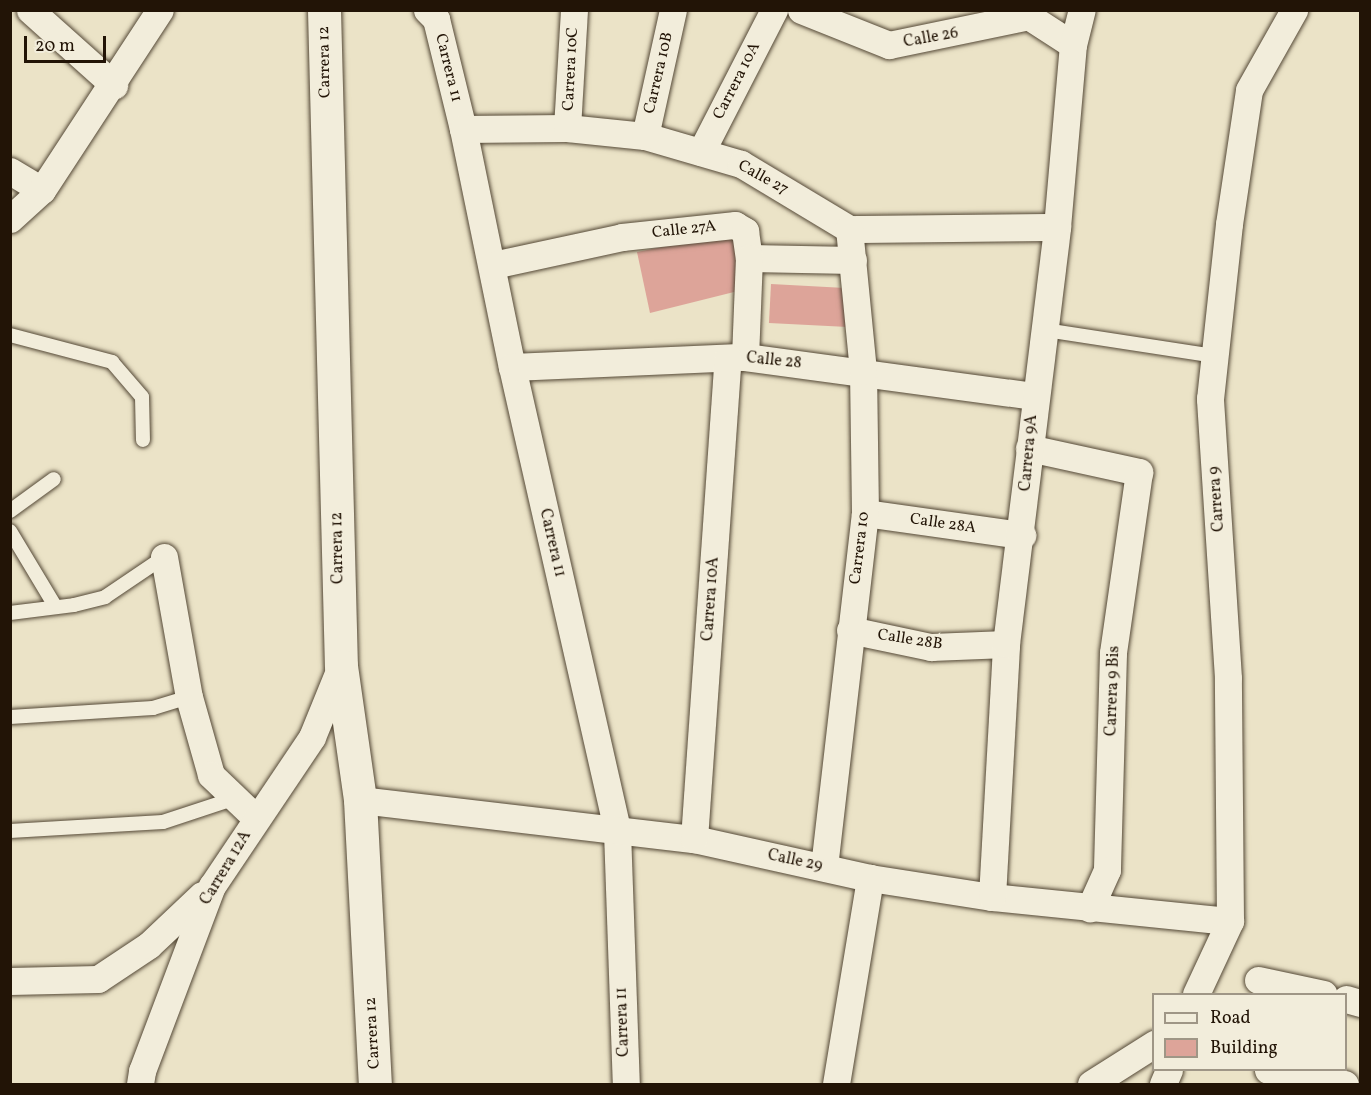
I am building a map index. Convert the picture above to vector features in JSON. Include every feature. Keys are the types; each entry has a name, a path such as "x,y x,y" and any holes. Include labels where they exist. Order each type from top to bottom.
{"street":[{"path":"30,10 114,85"},
{"path":"10,219 42,190 114,85 160,10"},
{"name":"Carrera 12","path":"324,10 341,666 360,800 375,1084"},
{"name":"Carrera 11","path":"427,10 436,19 464,129 512,367 617,831 626,1084"},
{"name":"Carrera 10C","path":"567,128 574,10"},
{"name":"Carrera 10B","path":"645,136 673,10"},
{"name":"Carrera 10A","path":"701,152 774,10"},
{"name":"Calle 26","path":"801,10 889,45 1024,13"},
{"name":"Carrera 9A","path":"992,897 1006,644 1022,535 1034,396 1058,227 1073,45 1082,10"},
{"name":"Carrera 9","path":"1196,993 1230,921 1228,678 1210,399 1229,224 1250,90 1294,10"},
{"path":"1024,13 1073,45"},
{"name":"Calle 27","path":"464,129 567,128 645,136 741,164 849,229"},
{"path":"10,171 42,190"},
{"name":"Calle 27A","path":"493,266 622,237 735,225 745,231 749,258"},
{"path":"849,229 1058,227"},
{"name":"Carrera 10","path":"824,867 865,513 863,371 849,229"},
{"path":"749,258 853,260"},
{"name":"Carrera 10A","path":"694,839 737,358 749,258"},
{"name":"Calle 28","path":"512,367 737,358 863,371 1034,396"},
{"name":"Carrera 9 Bis","path":"1029,448 1139,472 1113,653 1107,870 1090,908"},
{"name":"Calle 28A","path":"865,513 1022,535"},
{"path":"164,557 189,697 212,775 256,818"},
{"name":"Calle 28B","path":"850,630 931,646 1006,644"},
{"name":"Carrera 12A","path":"140,1084 142,1071 193,927 212,886 312,737 341,666"},
{"name":"Calle 29","path":"360,800 694,839 870,878 992,897 1230,921"},
{"path":"836,1084 870,878"},
{"path":"10,981 98,979 149,945 212,886"},
{"path":"1258,980 1319,993"},
{"path":"1091,1084 1152,1045"},
{"path":"1274,1071 1345,1084"}],"lane":[{"path":"1044,330 1215,356"},
{"path":"10,335 112,362 142,397 143,440"},
{"path":"10,511 54,479"},
{"path":"10,531 55,606"},
{"path":"10,613 74,605 105,597 164,557"},
{"path":"10,717 153,708 189,697"},
{"path":"10,831 163,822 236,798"}],"building":[{"path":"734,233 738,291 650,313 637,252"},
{"path":"771,284 850,288 848,327 769,323"}]}
